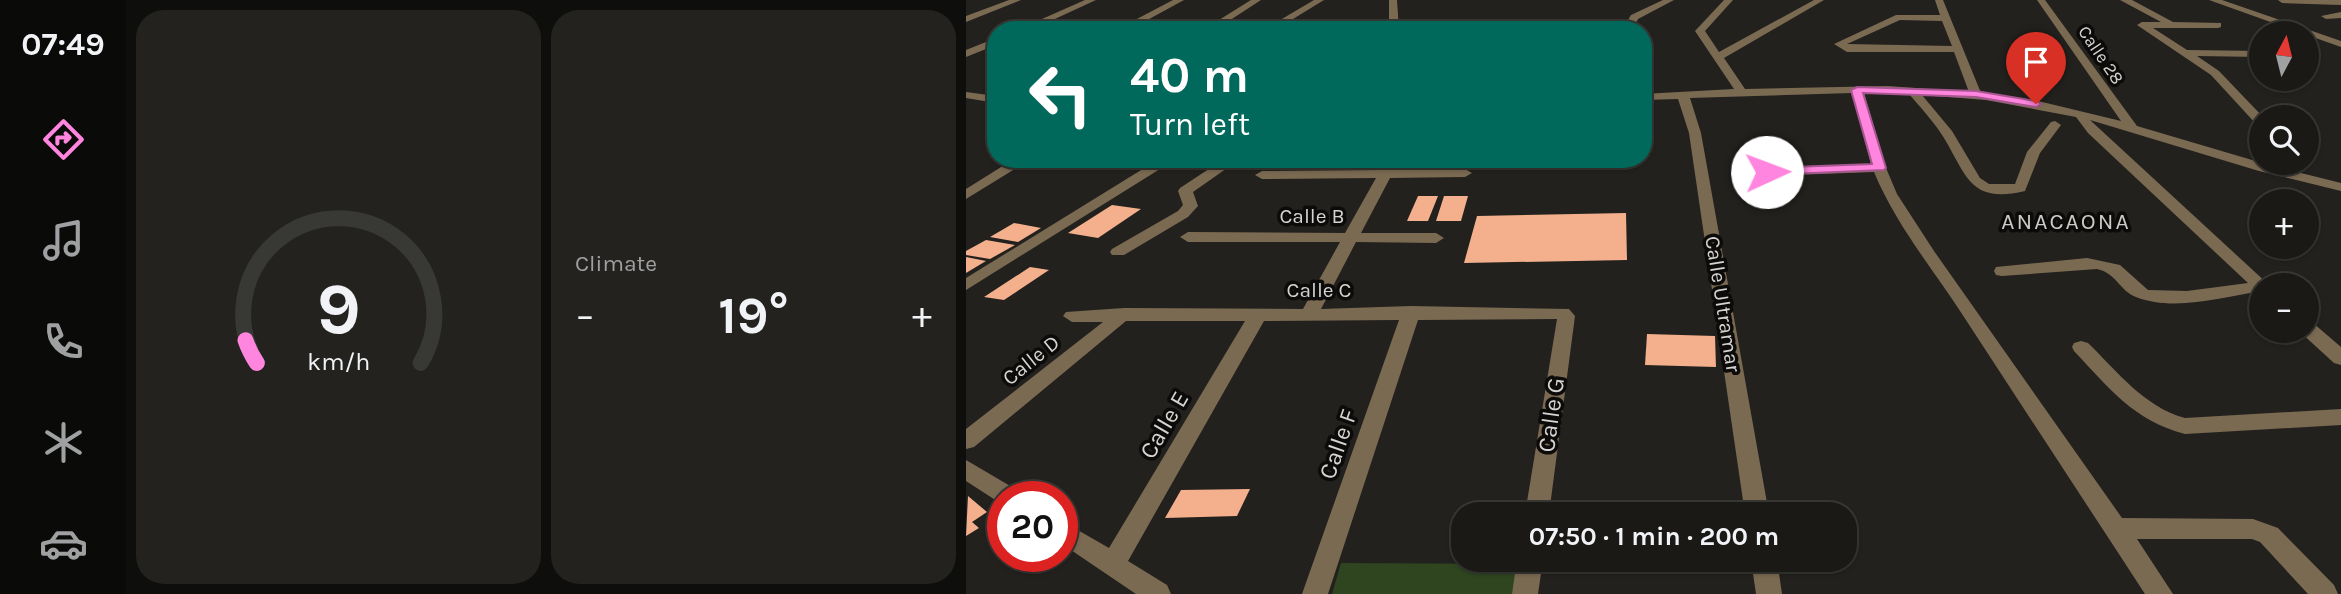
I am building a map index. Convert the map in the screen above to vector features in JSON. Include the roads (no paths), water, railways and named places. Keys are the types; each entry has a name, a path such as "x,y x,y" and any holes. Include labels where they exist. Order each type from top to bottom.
{"street":[{"path":"966,19 1017,0"},
{"path":"1043,21 1092,0"},
{"path":"1139,21 1180,0"},
{"path":"1223,21 1257,0"},
{"path":"1284,21 1320,0"},
{"path":"1393,0 1394,21"},
{"path":"1632,21 1634,17 1670,0"},
{"path":"1729,0 1700,31 1741,93"},
{"path":"1718,57 1820,0"},
{"path":"1940,0 1976,94"},
{"name":"Calle 28","path":"2041,0 2133,129"},
{"path":"2124,0 2148,10 2170,24"},
{"path":"2213,0 2338,42"},
{"path":"2282,0 2341,2"},
{"path":"2326,16 2341,15"},
{"path":"1946,18 1899,17 1839,44 1847,50 1958,50"},
{"path":"2218,24 2141,24 2215,73 2249,109"},
{"path":"966,54 987,45"},
{"path":"2184,53 2249,54"},
{"path":"1857,90 1879,168 1891,194 1927,253 2160,594"},
{"path":"1652,97 1857,90 1976,94 2082,114 2281,175 2341,187"},
{"path":"1912,90 1948,134 1971,169 1975,181 1986,188 2020,188 2034,152 2055,125"},
{"path":"966,95 986,99"},
{"name":"Calle Ultramar","path":"1683,95 1695,133 1754,502"},
{"path":"966,103 986,99"},
{"path":"2082,114 2083,120 2100,138 2249,275"},
{"path":"966,195 1010,168"},
{"path":"966,285 1154,168"},
{"path":"1118,252 1182,214 1191,206 1185,191 1220,168"},
{"path":"1310,312 1388,168"},
{"path":"1767,172 1879,168"},
{"path":"1262,175 1465,173"},
{"path":"2310,175 2318,183"},
{"name":"Calle B","path":"1188,237 1436,238"},
{"path":"2002,271 2101,264 2115,270 2133,291 2148,296 2249,287"},
{"name":"Calle F","path":"1315,594 1411,312"},
{"name":"Calle C","path":"1072,316 1555,312 1566,316"},
{"name":"Calle E","path":"1113,564 1259,313"},
{"name":"Calle D","path":"966,441 1124,314"},
{"name":"Calle G","path":"1539,502 1566,316"},
{"path":"2319,339 2341,358"},
{"path":"2081,347 2151,415 2166,423 2185,426 2341,418"},
{"path":"966,470 987,483"},
{"path":"2115,528 2253,529 2269,535 2325,594"},
{"path":"1078,541 1158,594"},
{"path":"1525,594 1528,572"},
{"path":"1766,572 1769,594"}],"district":[{"name":"ANACAONA","path":"2066,221"}]}
